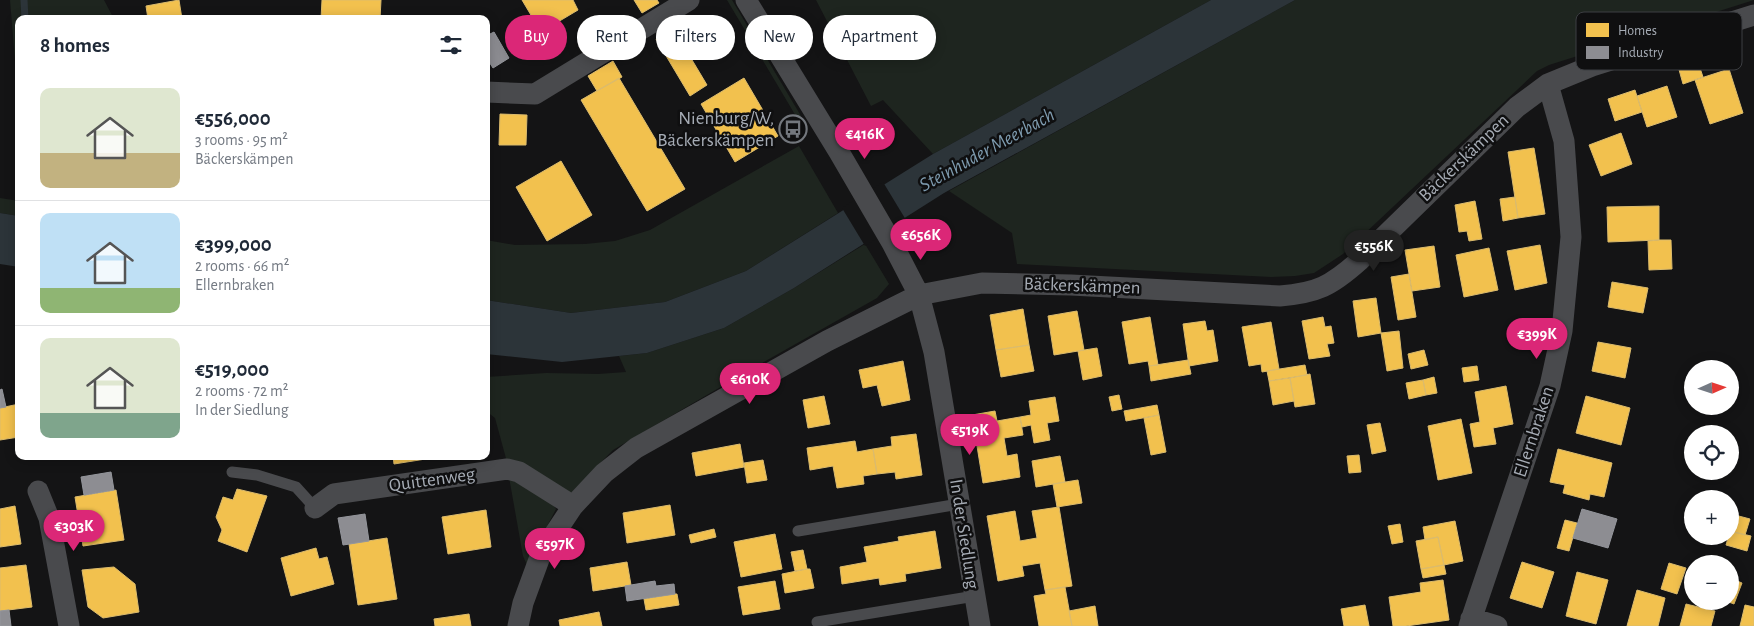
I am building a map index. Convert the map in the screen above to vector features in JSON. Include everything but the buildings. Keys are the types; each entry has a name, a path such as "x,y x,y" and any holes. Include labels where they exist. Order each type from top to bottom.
{"street":[{"path":"490,92 535,94 689,0"},
{"name":"In der Siedlung","path":"746,0 892,243 918,296 934,352 980,626"},
{"name":"Bäckerskämpen","path":"1742,19 1754,15"},
{"name":"Bäckerskämpen","path":"518,626 541,554 573,506 604,473 636,448 827,341 918,296 982,283 1071,285 1280,296 1303,294 1325,287 1340,278 1359,261 1517,107 1548,84 1582,70"},
{"name":"Ellernbraken","path":"1470,622 1550,386 1562,331 1570,238 1564,141 1548,84"},
{"name":"Quittenweg","path":"315,508 334,494 507,469 519,472 573,506"},
{"path":"38,491 50,518 69,626"},
{"path":"1470,622 1497,626"}],"lane":[{"path":"232,472 257,475 296,487 315,508"},
{"path":"798,531 959,504"},
{"path":"817,622 975,596"}],"shaded area":[{"path":"10,0 104,0 112,15 15,15 15,61"},
{"path":"727,0 732,0 745,22 745,30"},
{"path":"816,0 1211,0 933,154 883,100 871,106 847,60 936,60 936,15 824,15"},
{"path":"1295,0 1754,0 1716,12 1576,12 1576,56 1537,71 1343,254 1314,273 1271,277 1017,264 1012,233 949,191"},
{"path":"763,60 768,60 801,116 797,118"},
{"path":"799,146 838,213 746,271 665,302 571,313 490,301 490,241 515,245 585,244 615,241 650,230"},
{"path":"0,198 15,200 15,215 0,213"},
{"path":"865,244 889,284 877,298 613,450 572,492 567,493 507,462 495,418 490,414 490,377 546,373 598,374 626,372 619,356 647,353 724,328"},
{"path":"509,477 550,500 556,509 527,565 523,556"}],"water":[{"name":"Steinhuder Meerbach","path":"1211,0 1295,0 944,193 794,288 724,328 647,353 562,362 490,354 490,301 571,313 665,302 746,271 933,154"},
{"path":"0,213 15,215 15,266 0,264"}],"pier":[{"path":"883,182 906,220 865,246 842,208"}],"waterway":[{"path":"24,0 25,15"}],"place":[{"name":"Nienburg/W, Bäckerskämpen","path":"793,129"}]}
